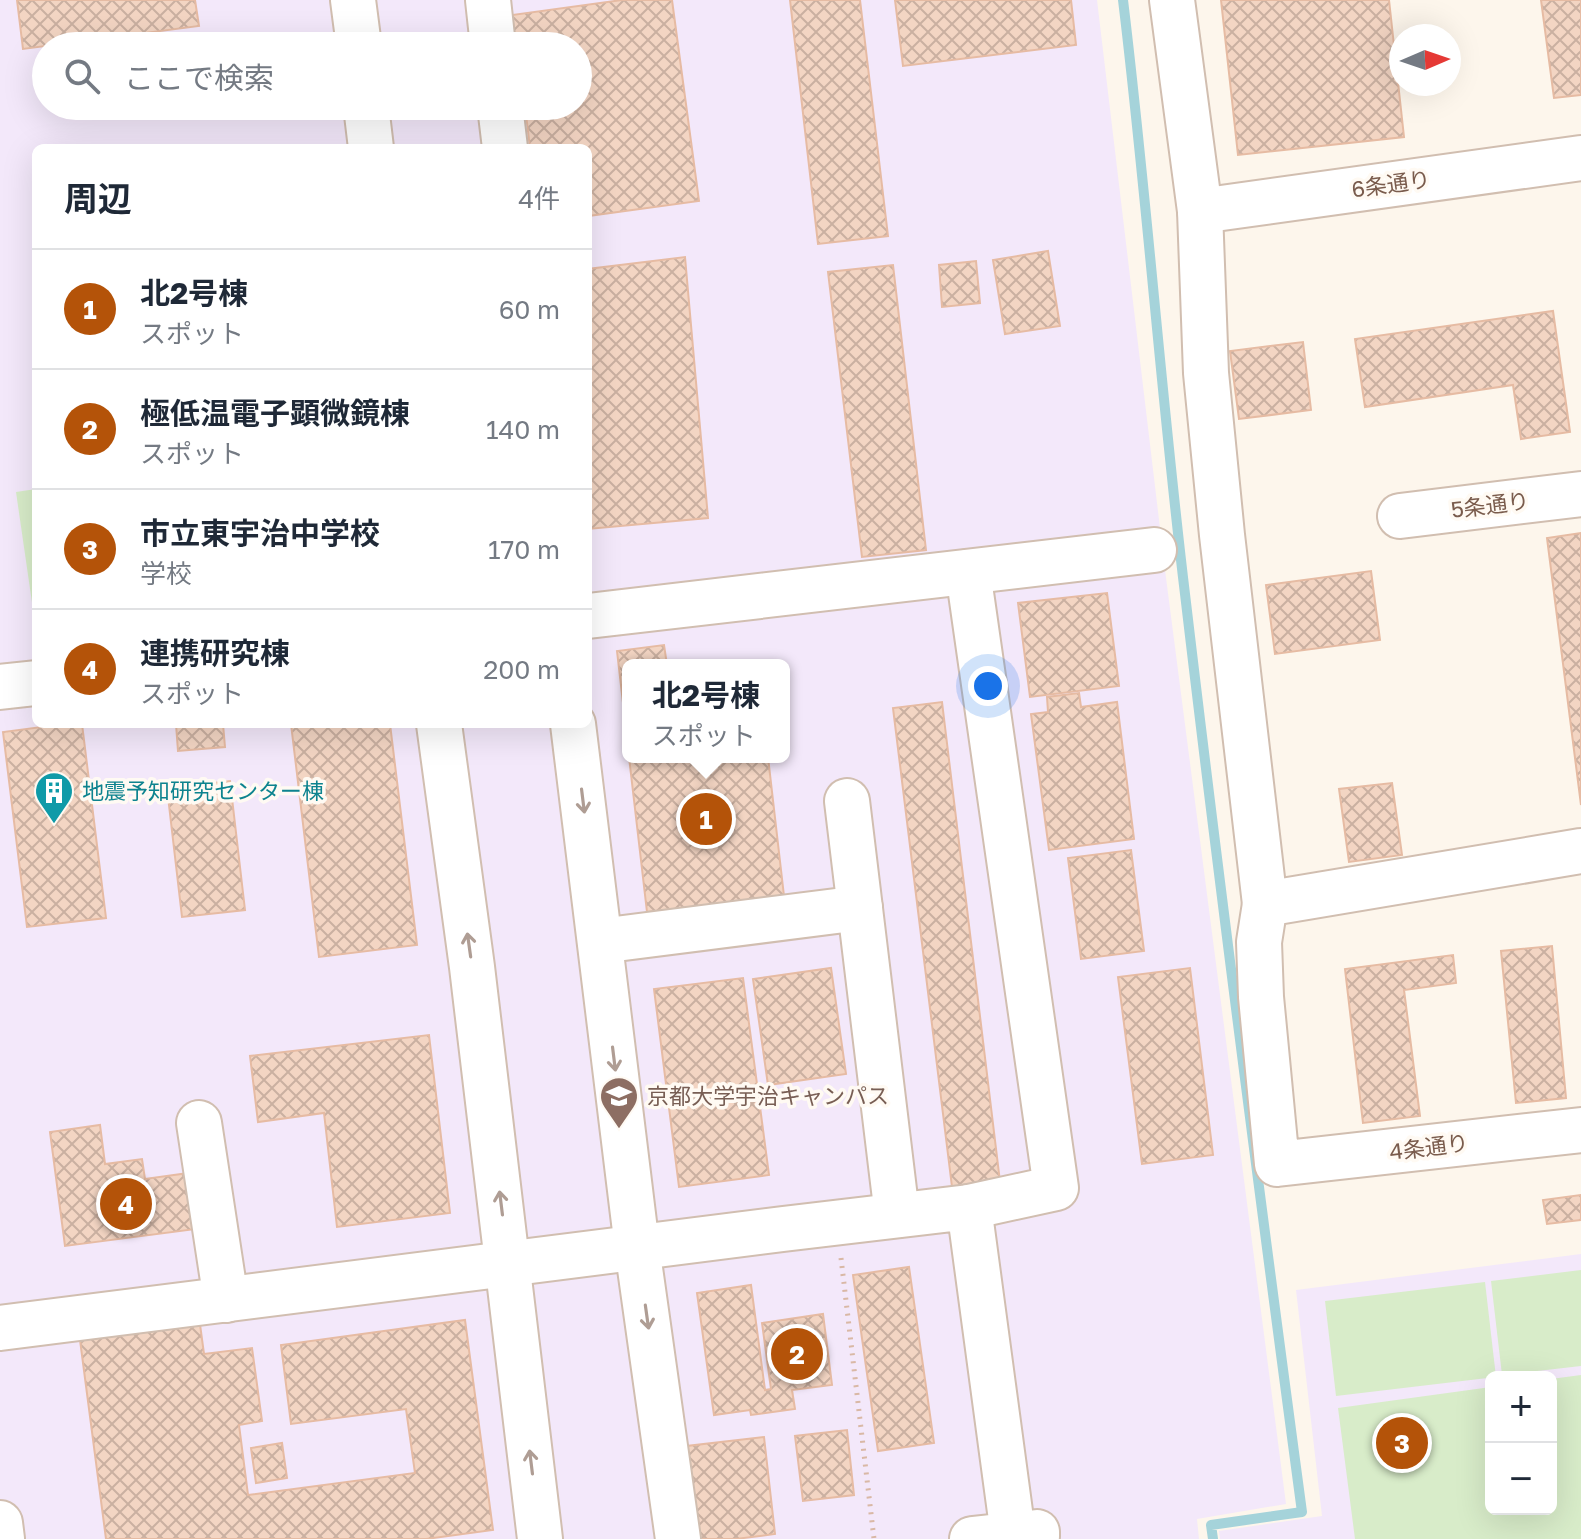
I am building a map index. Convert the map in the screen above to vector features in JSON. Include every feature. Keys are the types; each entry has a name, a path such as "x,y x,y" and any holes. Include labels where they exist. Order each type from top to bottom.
{"lane":[{"path":"488,0 491,32"},
{"path":"1172,0 1200,211 1206,373 1265,904 1581,851"},
{"path":"368,120 371,144"},
{"path":"502,120 505,144"},
{"name":"6条通り","path":"1200,211 1581,158"},
{"name":"5条通り","path":"1400,516 1581,494"},
{"path":"592,616 1154,550"},
{"path":"0,1328 969,1207 1056,1188 968,572"},
{"path":"0,687 32,683"},
{"path":"440,728 540,1539"},
{"path":"573,728 637,1247 678,1539"},
{"path":"847,801 897,1215"},
{"name":"4条通り","path":"1265,904 1259,955 1277,1164 1581,1130"},
{"path":"600,941 860,908"},
{"path":"199,1123 226,1300"},
{"path":"969,1207 1007,1537"},
{"path":"0,1523 2,1539"}],"path":[{"path":"837,1222 874,1539"}],"shaded area":[{"name":"京都大学宇治キャンパス","path":"0,0 1097,0 1165,570 1286,1504 1197,1519 1199,1539 0,1539"},
{"path":"1581,1254 1581,1539 1220,1539 1219,1531 1322,1516 1296,1290"}],"green space":[{"path":"32,490 32,602 16,492"},
{"path":"1581,1270 1581,1366 1502,1371 1491,1281"},
{"path":"1485,1282 1495,1371 1485,1371 1485,1378 1336,1396 1325,1301"},
{"path":"1581,1375 1581,1539 1355,1539 1338,1408 1485,1388 1485,1515 1557,1515 1557,1378"}],"building":[{"path":"17,0 195,0 199,26 153,32 32,32 32,48 23,49"},
{"path":"622,0 672,0 699,201 592,215 592,144 530,144 527,120 592,120 592,32 514,32 512,15"},
{"path":"790,0 860,0 888,236 818,244"},
{"path":"895,0 1071,0 1076,45 903,66"},
{"path":"1221,0 1389,0 1392,24 1389,24 1389,96 1400,96 1404,137 1238,155"},
{"path":"1541,0 1581,0 1581,95 1554,98"},
{"path":"1048,251 1060,326 1005,334 993,260"},
{"path":"685,257 708,518 592,529 592,269"},
{"path":"976,261 980,303 942,307 939,265"},
{"path":"893,265 926,550 862,557 828,272"},
{"path":"1553,311 1570,432 1521,439 1513,385 1365,407 1355,339"},
{"path":"1303,342 1311,410 1239,419 1230,351"},
{"path":"1581,533 1581,805 1547,538"},
{"path":"1371,571 1380,640 1275,654 1266,585"},
{"path":"1107,593 1119,686 1030,697 1018,603"},
{"path":"664,645 666,659 622,659 622,694 617,651"},
{"path":"1079,693 1081,707 1117,702 1134,839 1049,850 1031,714 1048,712 1047,697"},
{"path":"942,702 1001,1190 953,1195 893,708"},
{"name":"地震予知研究センター棟","path":"34,728 82,728 106,918 27,927 3,732"},
{"path":"176,728 223,728 225,747 178,751"},
{"path":"291,728 390,728 417,945 319,957"},
{"path":"630,763 769,763 784,896 647,912"},
{"path":"230,781 245,910 182,917 167,788"},
{"path":"1392,783 1402,855 1349,862 1339,789"},
{"path":"1131,850 1144,951 1081,959 1068,858"},
{"path":"1552,946 1566,1098 1516,1103 1501,951"},
{"path":"1453,955 1456,983 1404,990 1420,1116 1363,1123 1345,969"},
{"path":"831,968 846,1074 768,1085 753,979"},
{"path":"1190,968 1213,1155 1142,1164 1118,977"},
{"path":"743,978 769,1175 679,1187 654,989"},
{"path":"429,1035 450,1213 337,1227 324,1113 258,1122 250,1056"},
{"path":"100,1125 105,1164 142,1159 145,1179 189,1173 196,1229 65,1246 50,1132"},
{"path":"1581,1195 1581,1220 1547,1224 1543,1200"},
{"path":"909,1267 934,1443 878,1451 853,1275"},
{"path":"751,1285 765,1390 771,1389 762,1323 823,1314 832,1385 792,1390 795,1409 751,1415 750,1410 714,1415 697,1293"},
{"path":"199,1317 204,1354 252,1348 262,1421 239,1425 248,1495 415,1473 406,1409 291,1424 281,1345 465,1320 493,1530 426,1539 106,1539 80,1340"},
{"path":"847,1430 854,1495 803,1501 795,1436"},
{"path":"764,1437 775,1534 736,1539 698,1539 687,1446"},
{"path":"282,1443 287,1478 256,1483 251,1448"}],"waterway":[{"path":"1123,0 1185,594 1302,1512 1211,1525 1213,1539"}],"place":[{"name":"北2号棟","path":"706,819"},
{"name":"地震予知研究センター棟","path":"54,825"},
{"name":"京都大学宇治キャンパス","path":"619,1130"},
{"name":"連携研究棟","path":"126,1204"},
{"name":"極低温電子顕微鏡棟","path":"797,1354"},
{"name":"市立東宇治中学校","path":"1402,1443"}]}
